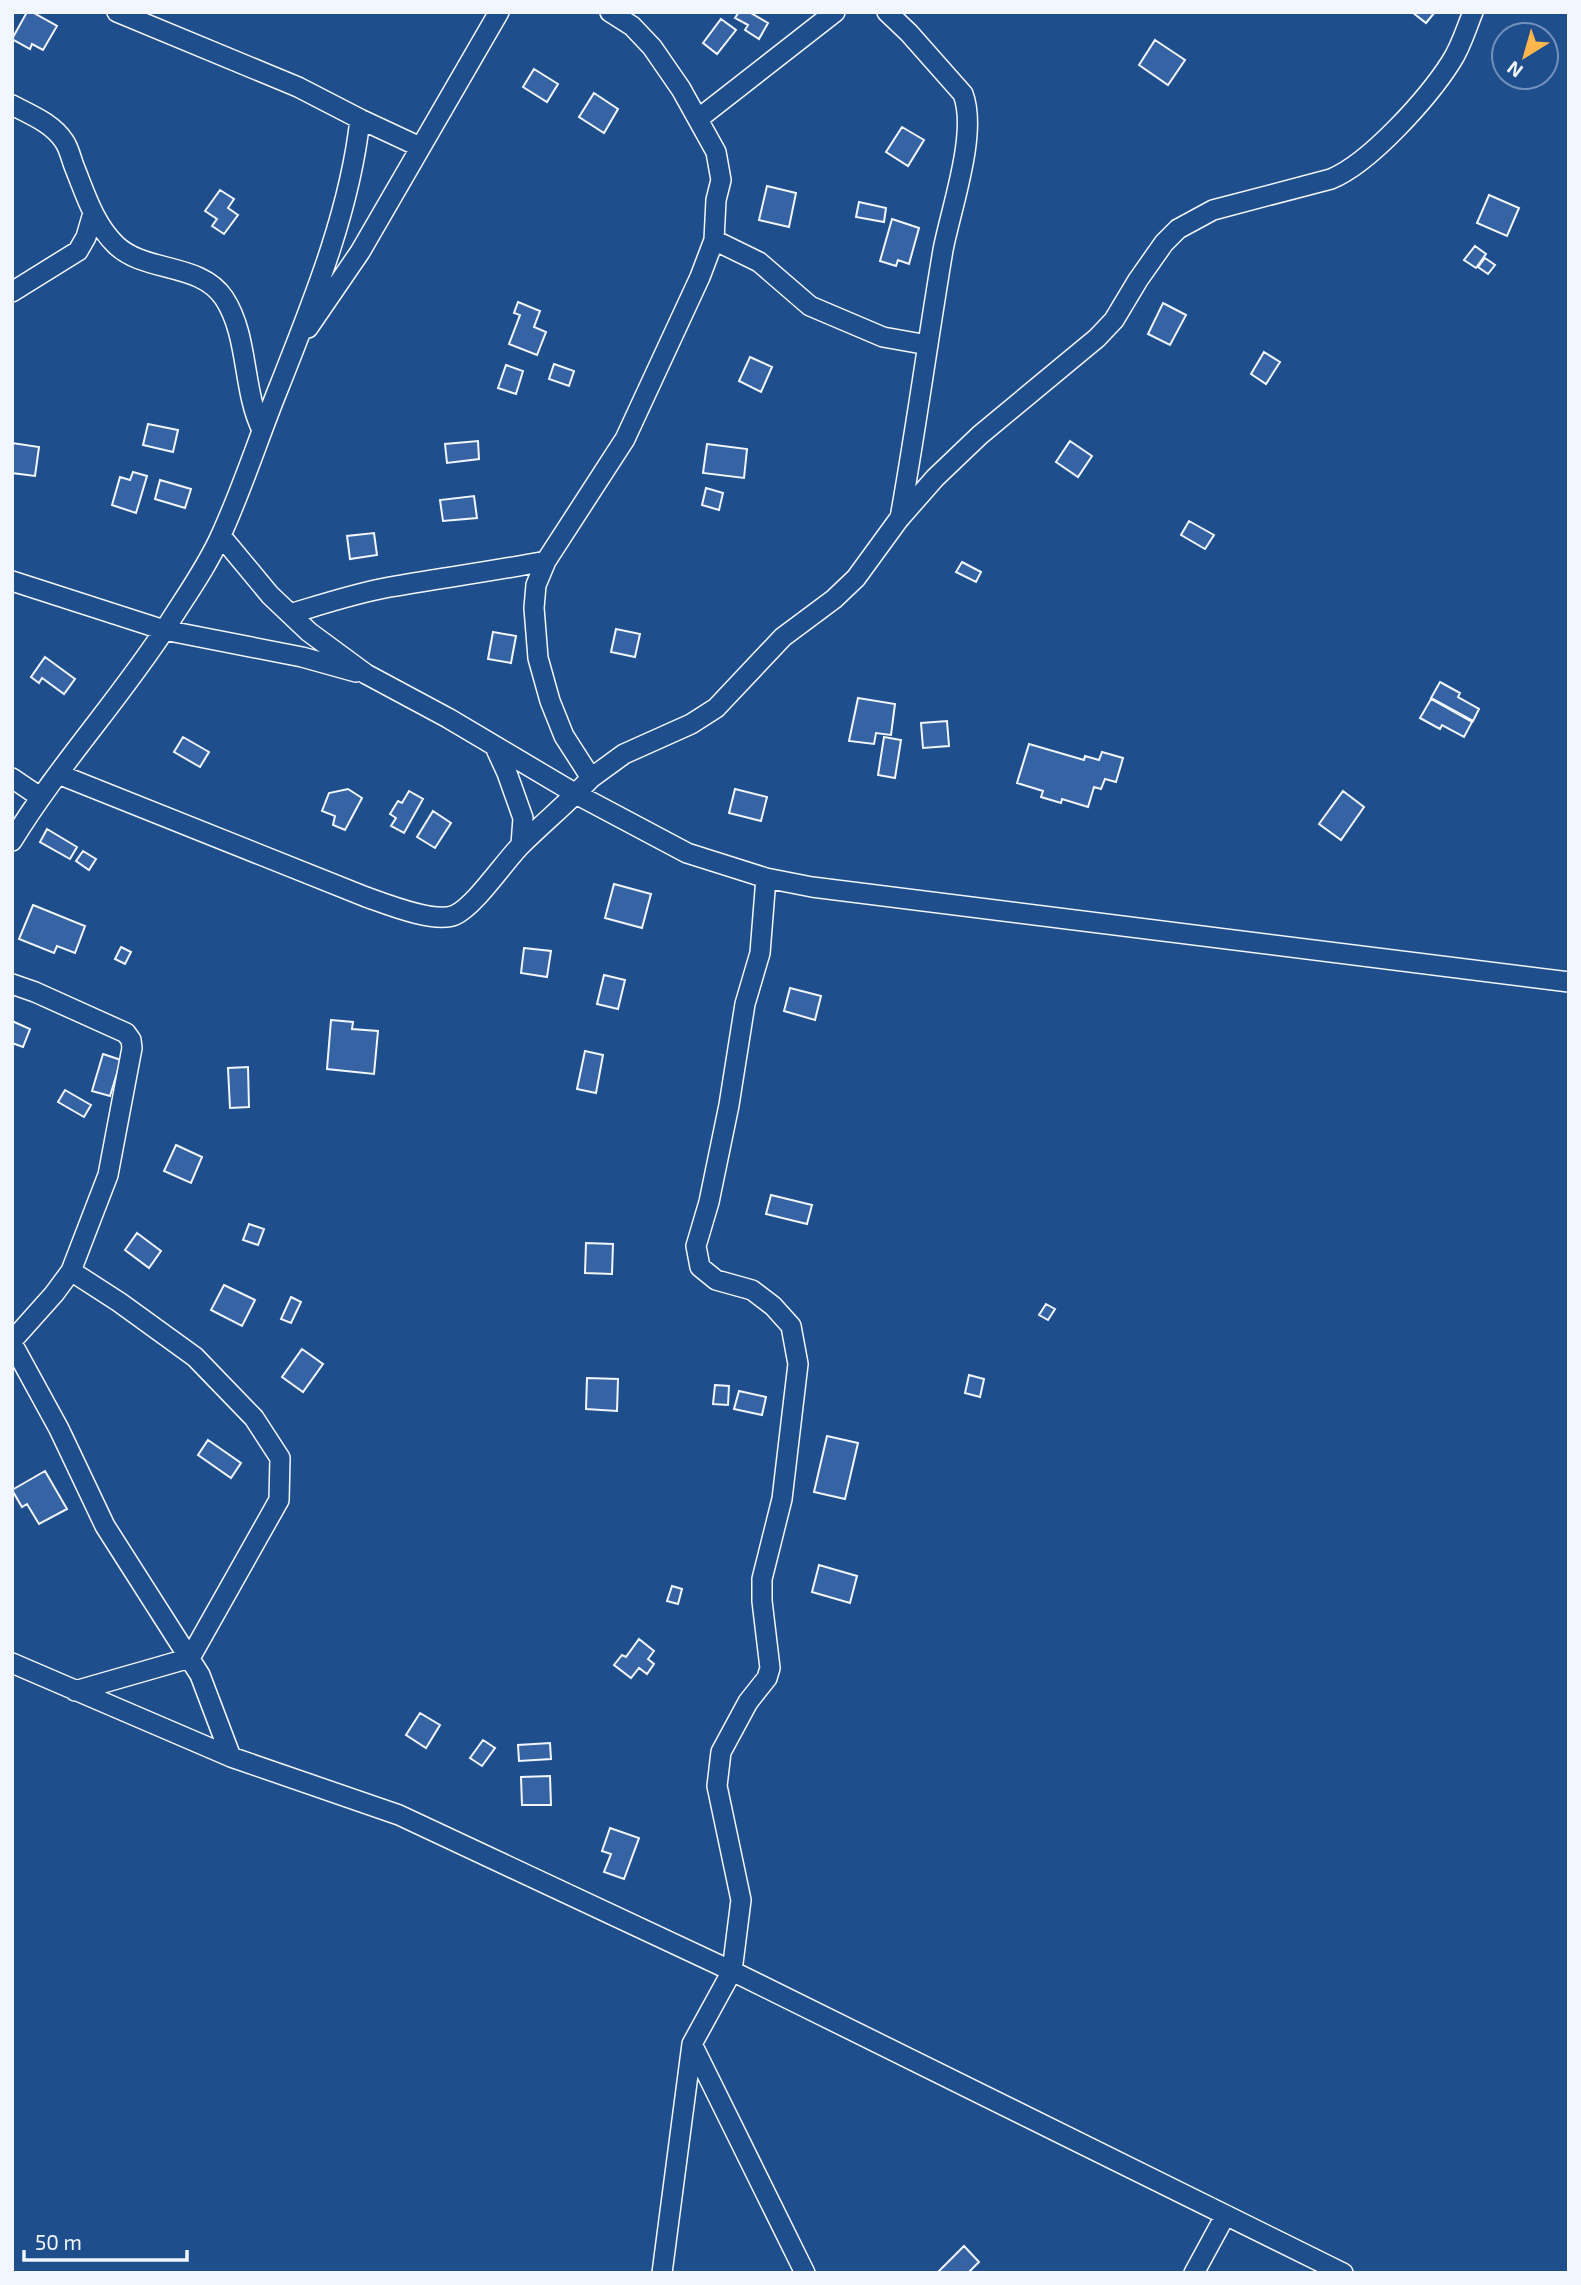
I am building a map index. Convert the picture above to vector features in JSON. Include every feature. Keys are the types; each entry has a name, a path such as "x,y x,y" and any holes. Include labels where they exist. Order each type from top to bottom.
{"street":[{"path":"117,12 298,87 420,147"},
{"path":"295,346 360,253 499,12"},
{"path":"591,778 564,736 550,701 538,658 534,608 536,585 546,561 625,439 700,277 714,240 716,201 721,180 716,152 652,47 632,26 610,12"},
{"path":"698,119 835,12"},
{"path":"887,12 963,94 968,119 964,155 944,246 900,519"},
{"path":"58,774 366,897 436,917 453,916 468,905 521,845 591,778 624,754 691,724 716,708 783,637 834,599 856,578 935,478 980,435 1097,338 1114,320 1164,243 1178,229 1213,210 1331,179 1345,173 1361,160 1397,127 1441,76 1453,59 1473,12"},
{"path":"12,105 50,126 65,142 93,213 103,231 118,247 141,260 206,281 222,295 233,313 250,397 261,430"},
{"path":"12,842 40,797 164,630 221,536 295,346 340,217 352,176 360,119"},
{"path":"12,292 78,251 86,237 93,213"},
{"path":"714,240 759,262 810,306 883,337 928,345"},
{"path":"221,536 270,595 309,632 366,674 576,794 687,853 766,877 812,887 1569,982"},
{"path":"290,614 341,598 389,588 546,561"},
{"path":"12,581 164,630 302,657 366,674"},
{"path":"495,746 523,818 521,845"},
{"path":"12,778 40,797"},
{"path":"662,2273 692,2044 732,1971 741,1900 717,1786 720,1752 771,1668 762,1601 762,1579 782,1499 798,1364 791,1326 773,1306 752,1290 716,1280 700,1267 696,1246 709,1202 729,1105 745,1004 761,953 766,877"},
{"path":"12,984 126,1033 131,1040 132,1048 108,1175 71,1271 12,1342 59,1429 105,1526 200,1675 231,1757"},
{"path":"71,1271 195,1357 254,1418 280,1458 279,1500 190,1658 75,1691"},
{"path":"12,1663 231,1757 398,1815 732,1971 1343,2273"},
{"path":"692,2044 803,2268 822,2273"},
{"path":"1194,2273 1225,2216"}],"building":[{"path":"27,12 32,12 57,26 43,50 32,44 30,49 12,39"},
{"path":"739,12 749,12 768,23 759,39 745,30 748,25 735,18"},
{"path":"1412,12 1435,12 1426,23"},
{"path":"721,19 736,30 717,54 703,43"},
{"path":"1155,40 1185,60 1168,85 1139,65"},
{"path":"534,69 558,84 547,102 523,87"},
{"path":"594,93 618,109 604,133 579,117"},
{"path":"902,127 924,140 908,166 886,152"},
{"path":"767,186 796,193 789,227 759,220"},
{"path":"220,190 234,199 228,208 238,215 224,234 212,226 217,219 205,211"},
{"path":"1489,195 1519,208 1507,236 1477,223"},
{"path":"859,202 886,208 884,222 856,217"},
{"path":"892,219 919,228 909,264 898,260 896,266 880,261"},
{"path":"1475,246 1486,254 1476,268 1464,260"},
{"path":"1485,258 1495,265 1488,274 1478,267"},
{"path":"518,302 540,311 534,327 546,332 537,355 509,344 520,315 514,313"},
{"path":"1163,303 1186,315 1170,345 1148,334"},
{"path":"1264,352 1280,362 1266,384 1251,374"},
{"path":"750,357 772,367 761,392 739,381"},
{"path":"554,364 574,371 569,386 549,379"},
{"path":"506,365 523,371 516,394 498,388"},
{"path":"148,424 178,430 173,452 143,445"},
{"path":"478,441 479,459 447,463 445,444"},
{"path":"1070,441 1092,456 1078,477 1056,462"},
{"path":"12,443 39,447 35,476 12,473"},
{"path":"707,444 747,449 744,478 703,473"},
{"path":"133,472 147,476 136,513 112,505 120,477 130,480"},
{"path":"160,480 191,489 185,508 155,499"},
{"path":"706,488 723,493 719,510 702,505"},
{"path":"474,496 477,518 443,521 440,500"},
{"path":"1189,521 1214,535 1205,549 1181,535"},
{"path":"374,533 377,555 350,559 347,536"},
{"path":"962,562 981,572 976,582 956,572"},
{"path":"616,629 640,634 635,657 611,652"},
{"path":"493,632 516,636 511,663 488,659"},
{"path":"45,657 75,679 64,694 42,678 39,683 31,677"},
{"path":"1440,682 1460,693 1458,697 1479,709 1473,721 1431,698"},
{"path":"858,698 895,704 891,735 876,733 874,744 849,741"},
{"path":"1431,699 1472,722 1464,737 1442,725 1440,729 1420,718"},
{"path":"947,721 949,746 923,748 921,723"},
{"path":"183,737 209,752 200,767 174,752"},
{"path":"884,737 901,740 895,778 878,775"},
{"path":"1029,744 1084,760 1085,756 1099,760 1102,752 1123,758 1116,782 1105,779 1101,789 1094,787 1088,807 1062,799 1061,803 1041,797 1043,791 1017,783"},
{"path":"348,789 362,798 345,830 333,825 335,816 322,811 329,793"},
{"path":"735,789 767,797 761,821 729,813"},
{"path":"409,791 423,799 404,833 391,826 396,818 390,814 398,801 402,803"},
{"path":"1343,791 1364,807 1341,840 1319,824"},
{"path":"433,811 451,823 435,848 417,837"},
{"path":"47,829 77,847 70,859 40,842"},
{"path":"83,851 96,859 89,870 76,861"},
{"path":"614,884 651,894 642,928 605,918"},
{"path":"33,905 85,926 75,953 57,946 54,953 19,939"},
{"path":"121,947 131,952 125,964 115,959"},
{"path":"524,948 551,951 547,977 521,973"},
{"path":"604,975 625,980 618,1009 597,1004"},
{"path":"790,988 821,996 815,1020 784,1011"},
{"path":"331,1020 353,1022 352,1029 378,1031 374,1074 327,1069"},
{"path":"12,1021 30,1029 23,1047 12,1043"},
{"path":"585,1051 603,1055 596,1093 577,1089"},
{"path":"103,1054 121,1060 110,1096 92,1091"},
{"path":"248,1067 249,1107 230,1108 228,1068"},
{"path":"65,1090 91,1105 84,1117 58,1102"},
{"path":"176,1145 202,1157 191,1183 164,1171"},
{"path":"771,1195 812,1205 807,1224 766,1214"},
{"path":"249,1224 264,1229 258,1245 243,1240"},
{"path":"137,1233 161,1251 149,1268 125,1250"},
{"path":"586,1243 613,1244 612,1274 585,1273"},
{"path":"224,1285 255,1300 242,1326 211,1310"},
{"path":"291,1297 301,1302 291,1323 281,1319"},
{"path":"1046,1304 1055,1309 1048,1320 1039,1315"},
{"path":"302,1349 323,1364 303,1392 282,1377"},
{"path":"969,1375 984,1379 980,1397 965,1393"},
{"path":"587,1378 618,1379 617,1411 586,1409"},
{"path":"715,1385 729,1386 728,1405 713,1404"},
{"path":"739,1391 766,1397 762,1415 734,1409"},
{"path":"827,1436 858,1443 845,1499 814,1492"},
{"path":"208,1440 241,1463 231,1478 198,1455"},
{"path":"45,1471 67,1509 39,1524 27,1504 22,1507 12,1490"},
{"path":"819,1565 857,1576 850,1603 812,1592"},
{"path":"672,1586 682,1589 678,1604 667,1601"},
{"path":"639,1639 654,1651 648,1659 654,1664 647,1674 639,1668 631,1678 614,1665 622,1655 626,1657"},
{"path":"420,1713 440,1725 426,1748 406,1735"},
{"path":"483,1740 495,1748 482,1766 470,1758"},
{"path":"550,1743 551,1759 519,1761 518,1745"},
{"path":"550,1776 551,1805 522,1805 521,1777"},
{"path":"610,1828 639,1838 624,1879 604,1872 611,1854 602,1851"},
{"path":"964,2246 979,2262 968,2273 937,2273"}]}
